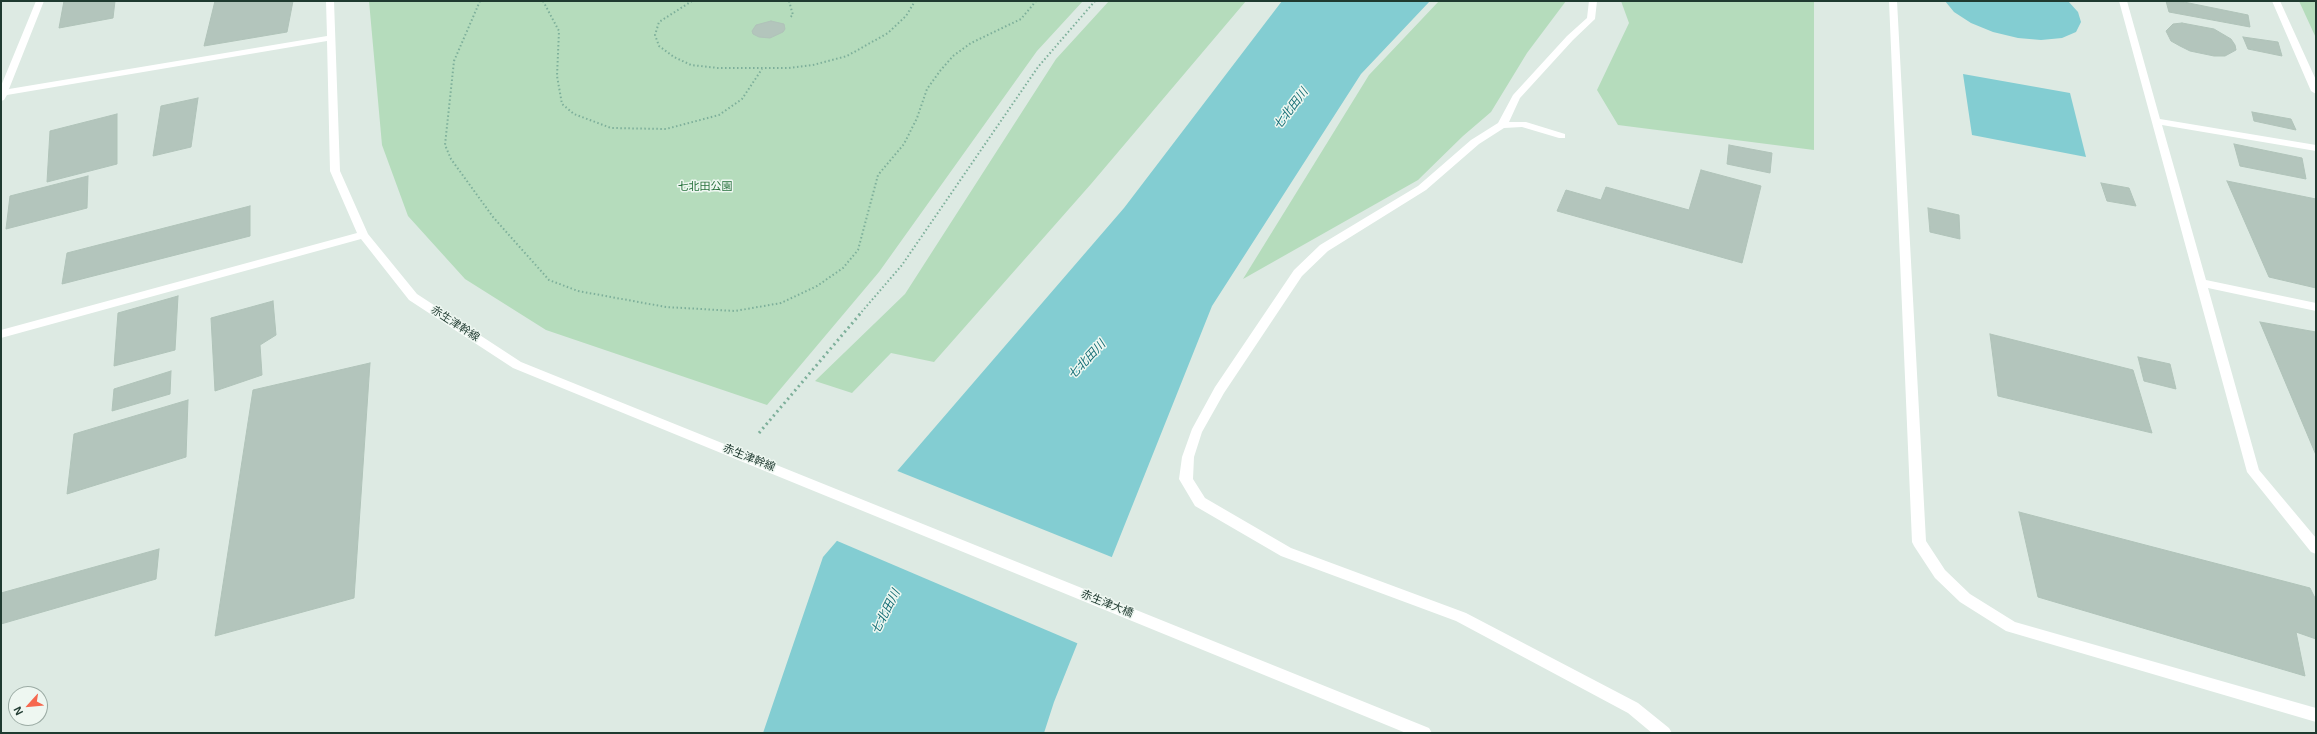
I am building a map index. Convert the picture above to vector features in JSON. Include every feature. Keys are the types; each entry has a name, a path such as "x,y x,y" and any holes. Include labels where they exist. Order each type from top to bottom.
{"street":[{"path":"1,95 40,1"},
{"name":"赤生津幹線","path":"330,1 335,171 363,235 413,297 517,365 791,476"},
{"path":"1502,125 1516,97 1570,38 1591,19 1593,1"},
{"path":"1893,1 1919,542 1940,574 1965,598 2011,627 2316,715"},
{"path":"2123,1 2253,472 2316,548"},
{"path":"2276,1 2316,91"},
{"path":"1,95 330,38"},
{"path":"2156,121 2316,148"},
{"path":"1562,136 1523,124 1502,125 1475,142 1422,188 1324,248 1298,273 1211,404 1196,432 1188,457 1186,479 1200,502 1286,552 1460,618 1633,708 1664,733"},
{"path":"1,334 363,235"},
{"path":"2201,283 2316,307"},
{"name":"赤生津大橋","path":"791,476 1424,733"}],"path":[{"path":"480,1 454,61 447,112 445,145 451,159 502,228 549,280 578,290 666,307 735,312 782,303 817,286 843,268 858,250 878,175 904,144 914,125 927,89 940,70 953,56 970,43 1021,19 1036,1"},
{"path":"543,1 559,31 557,76 562,104 574,114 611,128 666,129 719,115 742,99 762,68"},
{"path":"692,1 678,8 659,22 655,34 659,46 674,57 691,65 762,68 789,68 813,65 847,56 888,33 906,16 915,1"},
{"path":"789,1 793,15 789,18"},
{"path":"742,456 768,421 902,265 1038,67 1095,1"}],"green space":[{"name":"七北田公園","path":"369,1 1083,1 1037,51 879,272 767,405 546,330 465,279 408,216 382,145"},
{"path":"1109,1 1246,1 1091,184 934,362 891,353 852,393 815,381 905,294 1056,59"},
{"path":"1439,1 1566,1 1527,53 1491,112 1463,136 1418,180 1243,279 1369,75"},
{"path":"1621,1 1814,1 1814,150 1618,125 1597,90 1629,23"},
{"path":"2299,1 2316,1 2316,38"}],"water":[{"name":"七北田川","path":"1282,1 1430,1 1361,74 1212,306 1054,702 1044,733 763,733 823,557 1124,208"},
{"path":"1945,1 2068,1 2078,12 2081,22 2076,32 2062,38 2041,40 2018,38 1993,32 1971,23 1954,12"},
{"path":"1963,74 2070,93 2086,157 1972,135"}],"pier":[{"path":"895,470 1114,558 1079,644 835,540"}],"building":[{"path":"64,1 115,1 113,18 59,28"},
{"path":"215,1 293,1 287,32 204,46"},
{"path":"2166,1 2179,1 2248,15 2250,27 2169,12"},
{"path":"771,21 784,24 785,29 783,32 770,38 759,37 753,34 752,31 756,25"},
{"path":"2182,23 2214,29 2231,39 2236,50 2225,56 2214,56 2190,51 2180,46 2171,41 2166,31 2173,24"},
{"path":"2243,37 2278,42 2282,56 2248,49"},
{"path":"198,98 191,147 153,156 161,106"},
{"path":"2252,112 2291,119 2296,130 2254,121"},
{"path":"117,114 117,164 47,182 50,131"},
{"path":"2234,144 2302,158 2306,179 2240,166"},
{"path":"1729,145 1772,153 1770,173 1727,164"},
{"path":"1701,170 1761,186 1742,263 1557,211 1566,190 1601,200 1606,187 1689,210"},
{"path":"88,176 87,208 6,229 10,196"},
{"path":"2227,181 2316,199 2316,288 2269,277"},
{"path":"2101,183 2129,188 2136,206 2107,201"},
{"path":"250,206 250,236 62,284 67,253"},
{"path":"1928,208 1959,215 1960,239 1930,232"},
{"path":"178,296 175,350 114,366 118,313"},
{"path":"273,301 276,335 260,345 262,375 215,391 211,318"},
{"path":"2260,322 2316,332 2316,455"},
{"path":"1990,334 2133,370 2152,433 1998,396"},
{"path":"2138,357 2170,364 2176,389 2144,381"},
{"path":"370,363 354,598 215,636 253,390"},
{"path":"171,371 170,394 112,411 114,389"},
{"path":"188,400 186,457 67,494 74,434"},
{"path":"2019,512 2310,588 2316,600 2316,639 2296,632 2305,676 2038,597"},
{"path":"159,549 156,579 1,624 1,593"}]}
